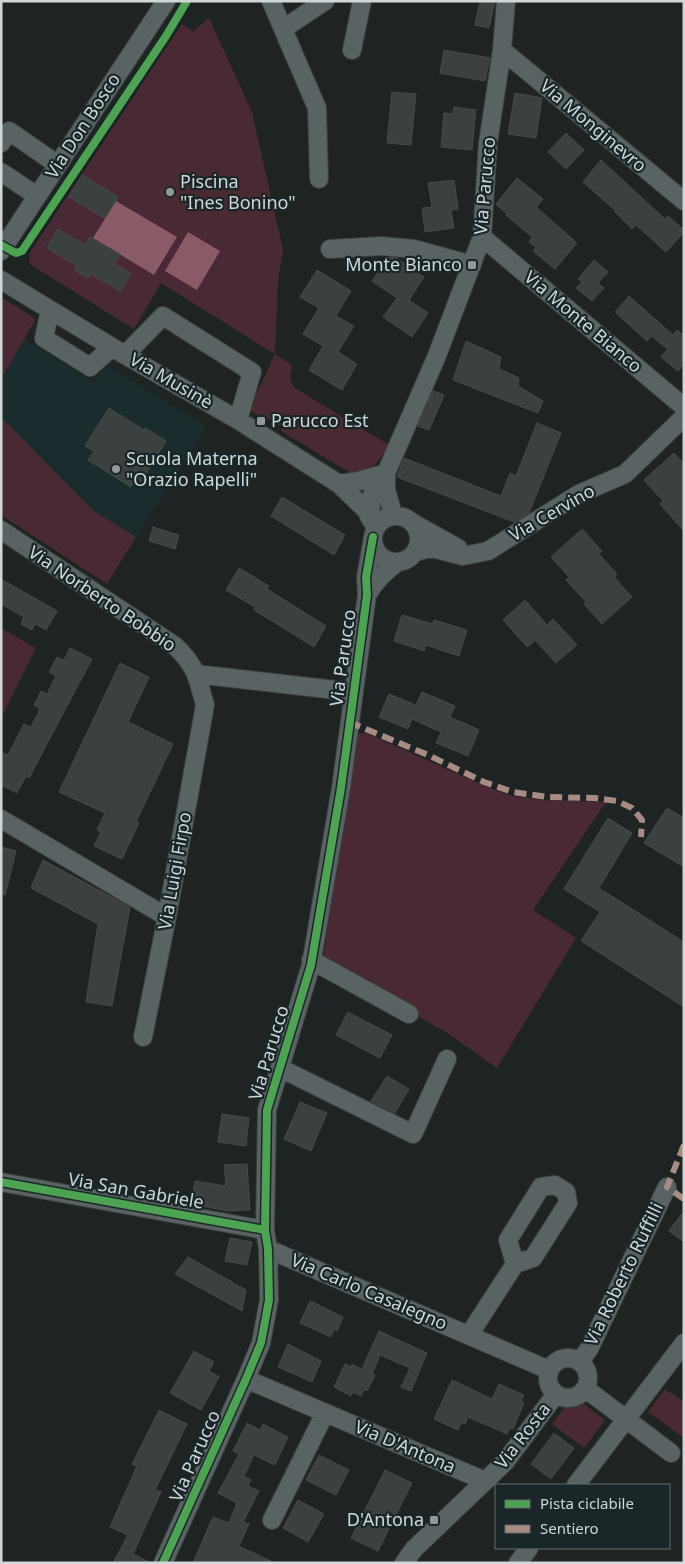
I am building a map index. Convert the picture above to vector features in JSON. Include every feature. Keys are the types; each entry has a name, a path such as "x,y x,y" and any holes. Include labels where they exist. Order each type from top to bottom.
{"street":[{"name":"Via Don Bosco","path":"1,251 7,229 37,196 166,1"},
{"path":"271,1 317,108 319,179"},
{"path":"283,29 325,1"},
{"path":"352,50 362,1"},
{"name":"Via Parucco","path":"163,1563 261,1343 268,1300 268,1249 265,1230 267,1110 311,960 341,788 367,595 366,576 373,529 369,503 378,483 386,473 436,358 482,237 488,143 502,50 506,1"},
{"name":"Via Monginevro","path":"502,50 684,201"},
{"path":"1,143 9,132 58,165"},
{"path":"1,172 37,196"},
{"name":"Via Monte Bianco","path":"482,237 684,407"},
{"path":"330,249 381,246 414,249 472,265"},
{"name":"Via Musinè","path":"1,280 238,420 339,484"},
{"path":"50,310 44,338 90,367 119,351 163,316 252,372 238,420"},
{"name":"Via Cervino","path":"415,552 436,549 464,556 488,551 578,494 625,474 684,417"},
{"path":"339,484 359,481 386,473 386,490 391,507"},
{"path":"339,484 360,488 372,494 410,521 458,549 470,552 488,551"},
{"path":"339,484 366,510 373,529 374,545 377,552 383,558 398,562 406,560 415,552 419,542 419,534 410,521 392,516 385,518 373,529"},
{"name":"Via Norberto Bobbio","path":"1,530 175,646 187,657 196,674 205,705"},
{"path":"367,595 386,571 398,562"},
{"path":"196,674 354,692"},
{"name":"Via Luigi Firpo","path":"143,1037 167,917 205,705"},
{"path":"1,819 167,917"},
{"path":"311,960 409,1014"},
{"path":"280,1068 413,1134 447,1059"},
{"name":"Via San Gabriele","path":"1,1182 265,1230"},
{"name":"Via Roberto Ruffilli","path":"580,1361 589,1348 667,1187"},
{"name":"Via Carlo Casalegno","path":"268,1249 549,1370"},
{"name":"Via Carlo Casalegno","path":"469,1335 515,1264"},
{"path":"577,1484 684,1344"},
{"path":"562,1358 580,1361 588,1371 586,1390 572,1398 561,1397 556,1394 548,1381 549,1370 562,1358"},
{"name":"Via D'Antona","path":"246,1379 485,1481"},
{"path":"586,1390 627,1418 671,1453"},
{"name":"Via Rosta","path":"404,1563 414,1549 505,1462 556,1394"},
{"path":"272,1520 325,1413"},
{"path":"518,1563 528,1549"}],"shaded area":[{"name":"Piscina \"Ines Bonino\"","path":"209,18 252,112 283,250 278,279 275,354 161,283 134,329 31,265 29,259 30,252 182,24 193,32"},
{"path":"116,201 177,237 154,275 93,238"},
{"path":"188,232 220,251 197,290 165,271"},
{"path":"1,297 36,319 1,379"},
{"name":"Scuola Materna \"Orazio Rapelli\"","path":"24,339 94,383 106,365 206,427 136,537 94,511 1,417 1,379"},
{"path":"275,354 292,365 290,380 295,388 389,445 378,462 369,469 349,472 281,431 282,427 249,410"},
{"path":"1,417 94,511 136,537 107,584 1,515"},
{"path":"1,628 36,648 1,718"},
{"path":"366,733 485,786 512,796 545,800 606,802 533,910 576,938 497,1068 447,1033 323,961 354,737 357,734"},
{"path":"665,1389 684,1402 684,1438 648,1412"},
{"path":"580,1401 605,1420 584,1448 552,1424 567,1404 574,1404"}],"building":[{"path":"480,1 495,1 489,28 475,25"},
{"path":"444,50 490,58 485,81 440,73"},
{"path":"392,92 416,94 411,145 387,143"},
{"path":"515,93 542,98 536,138 508,134"},
{"path":"454,107 476,110 472,150 441,147 444,113 453,114"},
{"path":"566,133 584,150 566,169 548,152"},
{"path":"601,160 665,219 668,216 684,230 666,252 636,225 632,229 616,211 583,182"},
{"path":"82,175 118,197 105,218 69,197"},
{"path":"517,178 543,199 536,207 577,243 555,269 533,251 536,248 529,242 532,237 496,204"},
{"path":"454,180 458,209 451,210 454,228 425,232 422,208 432,207 428,183"},
{"path":"58,229 85,245 90,237 120,254 114,264 131,274 120,291 91,274 88,278 74,270 77,266 47,248"},
{"path":"389,257 396,258 424,277 409,300 428,313 412,337 383,317 397,298 372,281"},
{"path":"594,260 608,272 598,283 604,288 592,301 576,288 582,282 578,279"},
{"path":"317,270 351,291 336,316 354,326 338,352 357,364 342,390 309,370 323,346 303,334 319,308 300,297"},
{"path":"629,296 673,335 677,330 684,336 684,364 678,371 661,357 668,349 651,336 647,341 615,312"},
{"path":"466,341 501,357 499,369 519,378 518,386 543,401 538,413 453,380"},
{"path":"433,391 444,395 429,430 418,426"},
{"path":"109,408 144,430 145,428 166,441 141,482 136,478 131,487 88,460 94,451 85,446"},
{"path":"537,423 561,433 529,513 514,522 397,477 404,458 501,496 510,473 516,476"},
{"path":"674,453 684,464 684,531 660,504 663,501 644,480"},
{"path":"282,497 345,535 334,555 271,516"},
{"path":"153,527 179,535 175,549 149,541"},
{"path":"582,529 602,551 599,554 617,574 614,577 632,597 602,624 584,604 586,602 566,580 569,577 551,557"},
{"path":"239,568 269,586 267,589 326,626 314,647 254,610 255,607 226,590"},
{"path":"1,579 57,611 46,630 35,624 32,630 21,624 24,617 1,604"},
{"path":"525,600 547,625 553,619 577,645 556,663 535,640 527,647 503,620"},
{"path":"402,615 433,624 434,620 467,630 459,656 426,645 424,651 394,641"},
{"path":"70,648 92,659 29,778 26,776 17,793 1,785 1,752 8,755 24,724 31,727 40,709 34,705 41,691 47,694 56,676 49,672 57,657 64,660"},
{"path":"120,663 149,677 128,722 173,744 136,822 139,823 122,859 94,846 101,832 97,830 105,813 59,792"},
{"path":"422,692 455,706 450,717 479,730 468,756 436,743 441,732 412,719 408,729 379,717 389,694 416,705"},
{"path":"667,808 684,818 684,867 644,843"},
{"path":"608,818 632,833 599,888 684,942 684,1007 581,941 600,912 564,889"},
{"path":"1,847 16,851 5,895 1,894"},
{"path":"43,860 130,907 112,1006 86,1002 98,924 31,888"},
{"path":"348,1012 392,1035 380,1058 336,1035"},
{"path":"387,1076 409,1089 395,1113 371,1101"},
{"path":"300,1102 327,1113 311,1151 284,1139"},
{"path":"222,1114 249,1118 246,1146 218,1142"},
{"path":"247,1164 250,1210 228,1211 191,1204 195,1181 226,1186 224,1165"},
{"path":"684,1211 684,1242 669,1231"},
{"path":"230,1238 252,1242 247,1265 225,1261"},
{"path":"188,1257 246,1290 242,1311 175,1274"},
{"path":"310,1301 343,1317 337,1331 334,1329 331,1337 300,1323"},
{"path":"379,1331 427,1353 411,1391 401,1387 410,1368 380,1355 372,1374 375,1375 367,1391 364,1389 361,1396 353,1392 351,1396 334,1387 345,1364 351,1367 352,1364 362,1369"},
{"path":"288,1344 321,1361 312,1382 278,1367"},
{"path":"194,1351 214,1362 209,1371 219,1377 201,1410 170,1393"},
{"path":"452,1380 492,1399 499,1384 524,1395 521,1401 524,1403 513,1429 510,1428 507,1434 468,1417 465,1424 461,1423 458,1430 434,1419"},
{"path":"159,1410 187,1424 155,1490 161,1492 133,1554 151,1563 113,1563 128,1535 110,1527 137,1466 132,1464"},
{"path":"247,1423 260,1430 263,1424 288,1437 275,1465 254,1455 244,1476 251,1480 248,1486 259,1491 243,1522 249,1524 239,1546 275,1563 193,1563 213,1517 229,1523 237,1503 218,1493 239,1454 233,1451"},
{"path":"554,1433 574,1448 551,1479 531,1464"},
{"path":"319,1455 349,1470 336,1495 306,1480"},
{"path":"385,1470 412,1483 378,1551 351,1538"},
{"path":"298,1500 324,1514 308,1542 283,1528"}],"marked path":[{"path":"349,722 428,755 484,782 513,792 547,797 595,798 617,801 632,808 642,820 641,837"},
{"path":"684,1145 667,1187 684,1199"}],"cycle path":[{"path":"1,245 16,253 22,251 166,36 187,1"},
{"path":"163,1563 261,1343 269,1300 268,1249 265,1230 267,1110 311,965 341,788 367,595 366,577 373,537"},
{"path":"1,1182 265,1230"}],"place":[{"name":"Piscina \"Ines Bonino\"","path":"170,192"},
{"name":"Monte Bianco","path":"472,265"},
{"name":"Parucco Est","path":"261,421"},
{"name":"Scuola Materna \"Orazio Rapelli\"","path":"116,469"},
{"name":"D'Antona","path":"434,1520"}]}
